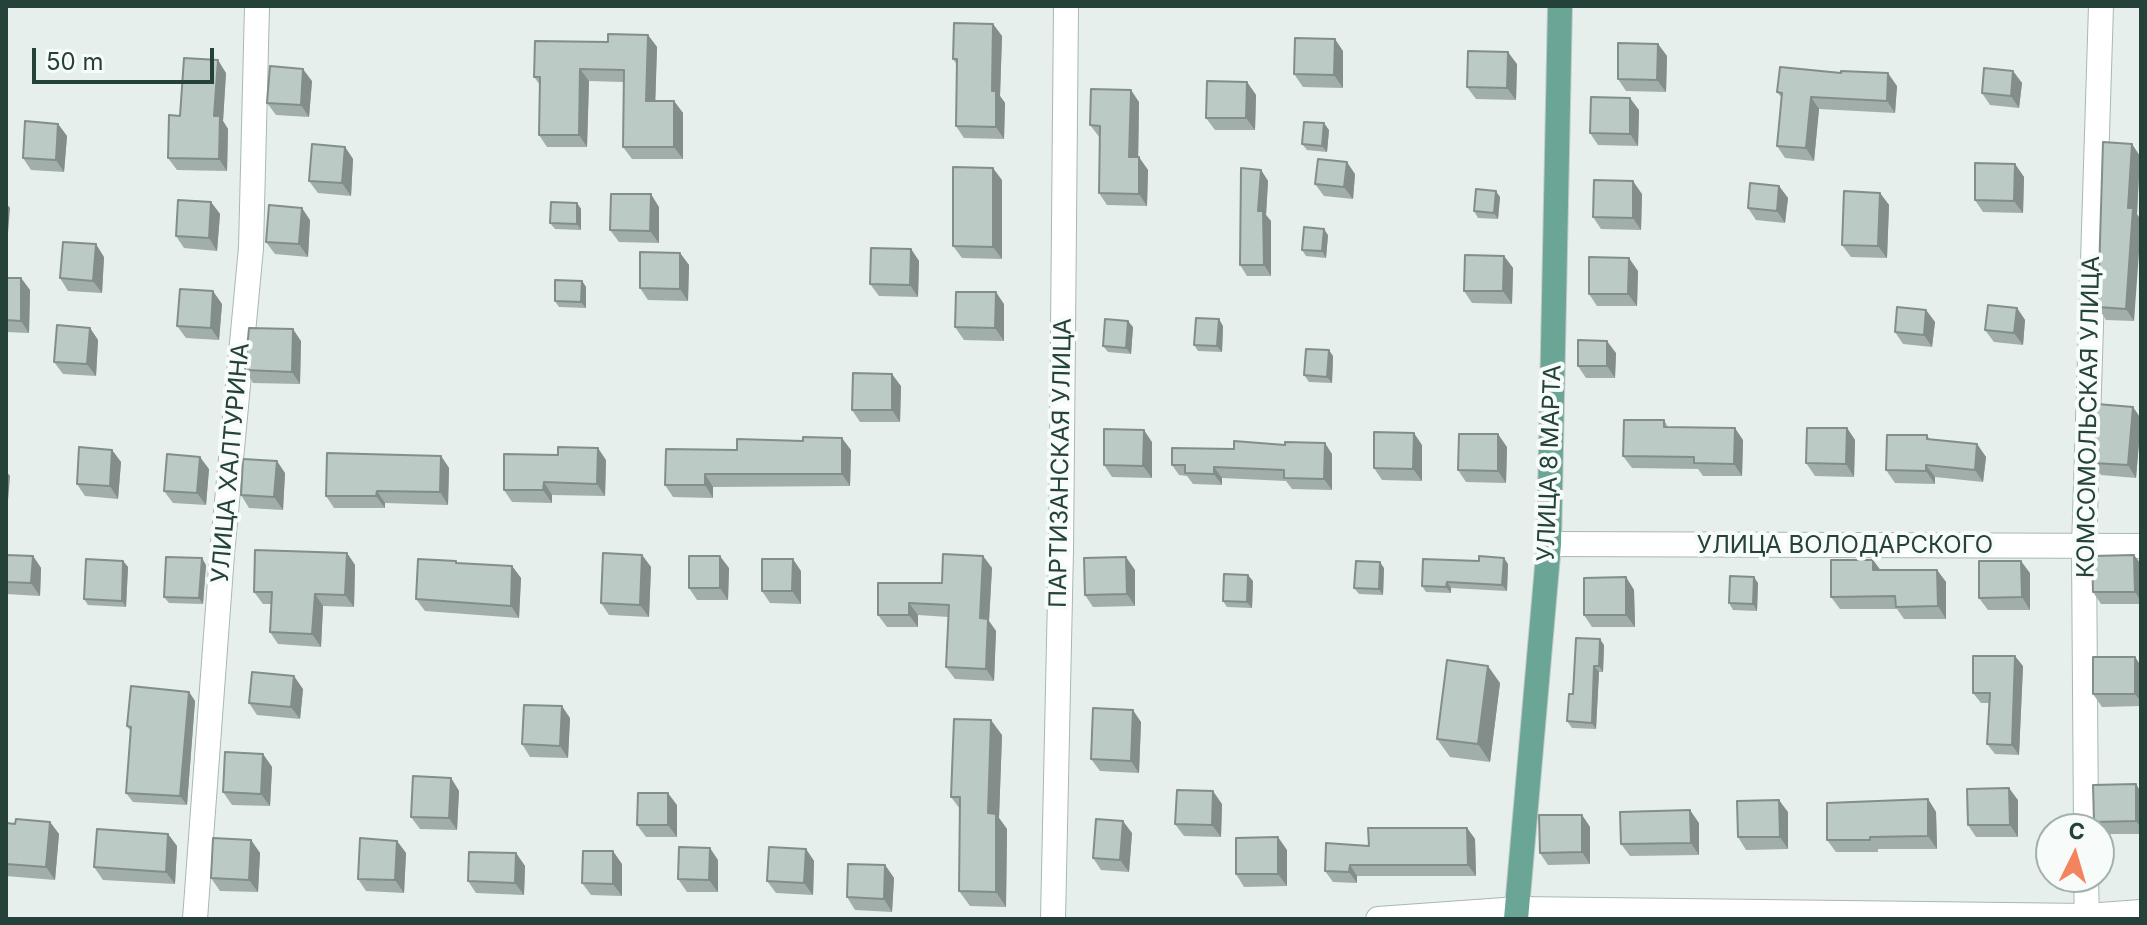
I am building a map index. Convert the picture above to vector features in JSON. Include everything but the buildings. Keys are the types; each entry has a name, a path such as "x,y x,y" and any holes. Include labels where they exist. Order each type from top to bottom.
{"main road":[{"name":"УЛИЦА 8 МАРТА","path":"1517,914 1549,544 1560,6"}],"street":[{"name":"УЛИЦА ХАЛТУРИНА","path":"195,919 222,554 251,248 257,6"},
{"name":"ПАРТИЗАНСКАЯ УЛИЦА","path":"1053,919 1061,550 1066,6"},
{"name":"КОМСОМОЛЬСКАЯ УЛИЦА","path":"2086,813 2084,548 2101,6"},
{"name":"УЛИЦА ВОЛОДАРСКОГО","path":"1549,544 2141,546"},
{"path":"2086,893 2087,917"},
{"path":"1378,919 1517,914 2087,917 2141,912"}]}
